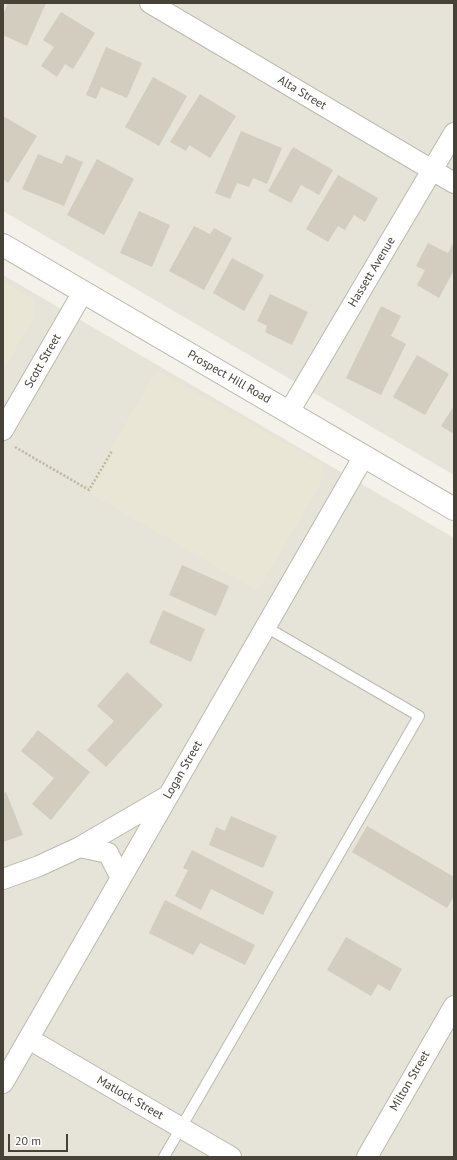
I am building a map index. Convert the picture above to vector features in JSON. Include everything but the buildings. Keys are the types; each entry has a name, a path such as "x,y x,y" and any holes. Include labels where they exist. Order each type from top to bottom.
{"street":[{"name":"Alta Street","path":"150,3 454,184"},
{"name":"Hassett Avenue","path":"289,412 454,133"},
{"name":"Prospect Hill Road","path":"3,245 454,509"},
{"name":"Scott Street","path":"6,437 83,292"},
{"name":"Logan Street","path":"3,1083 364,456"},
{"path":"3,879 40,866 80,847 168,796"},
{"path":"80,847 108,852 121,878"},
{"name":"Milton Street","path":"367,1157 454,1006"},
{"name":"Matlock Street","path":"29,1040 231,1157"}],"lane":[{"path":"164,1157 419,716 266,627"}],"path":[{"path":"6,437 89,490 112,451"}],"shaded area":[{"path":"3,3 454,3 454,475 3,211"},
{"path":"3,275 454,538 454,1157 3,1157"},
{"path":"3,281 34,299 34,317 3,371"},
{"path":"157,370 323,465 325,476 258,591 86,491"}]}
